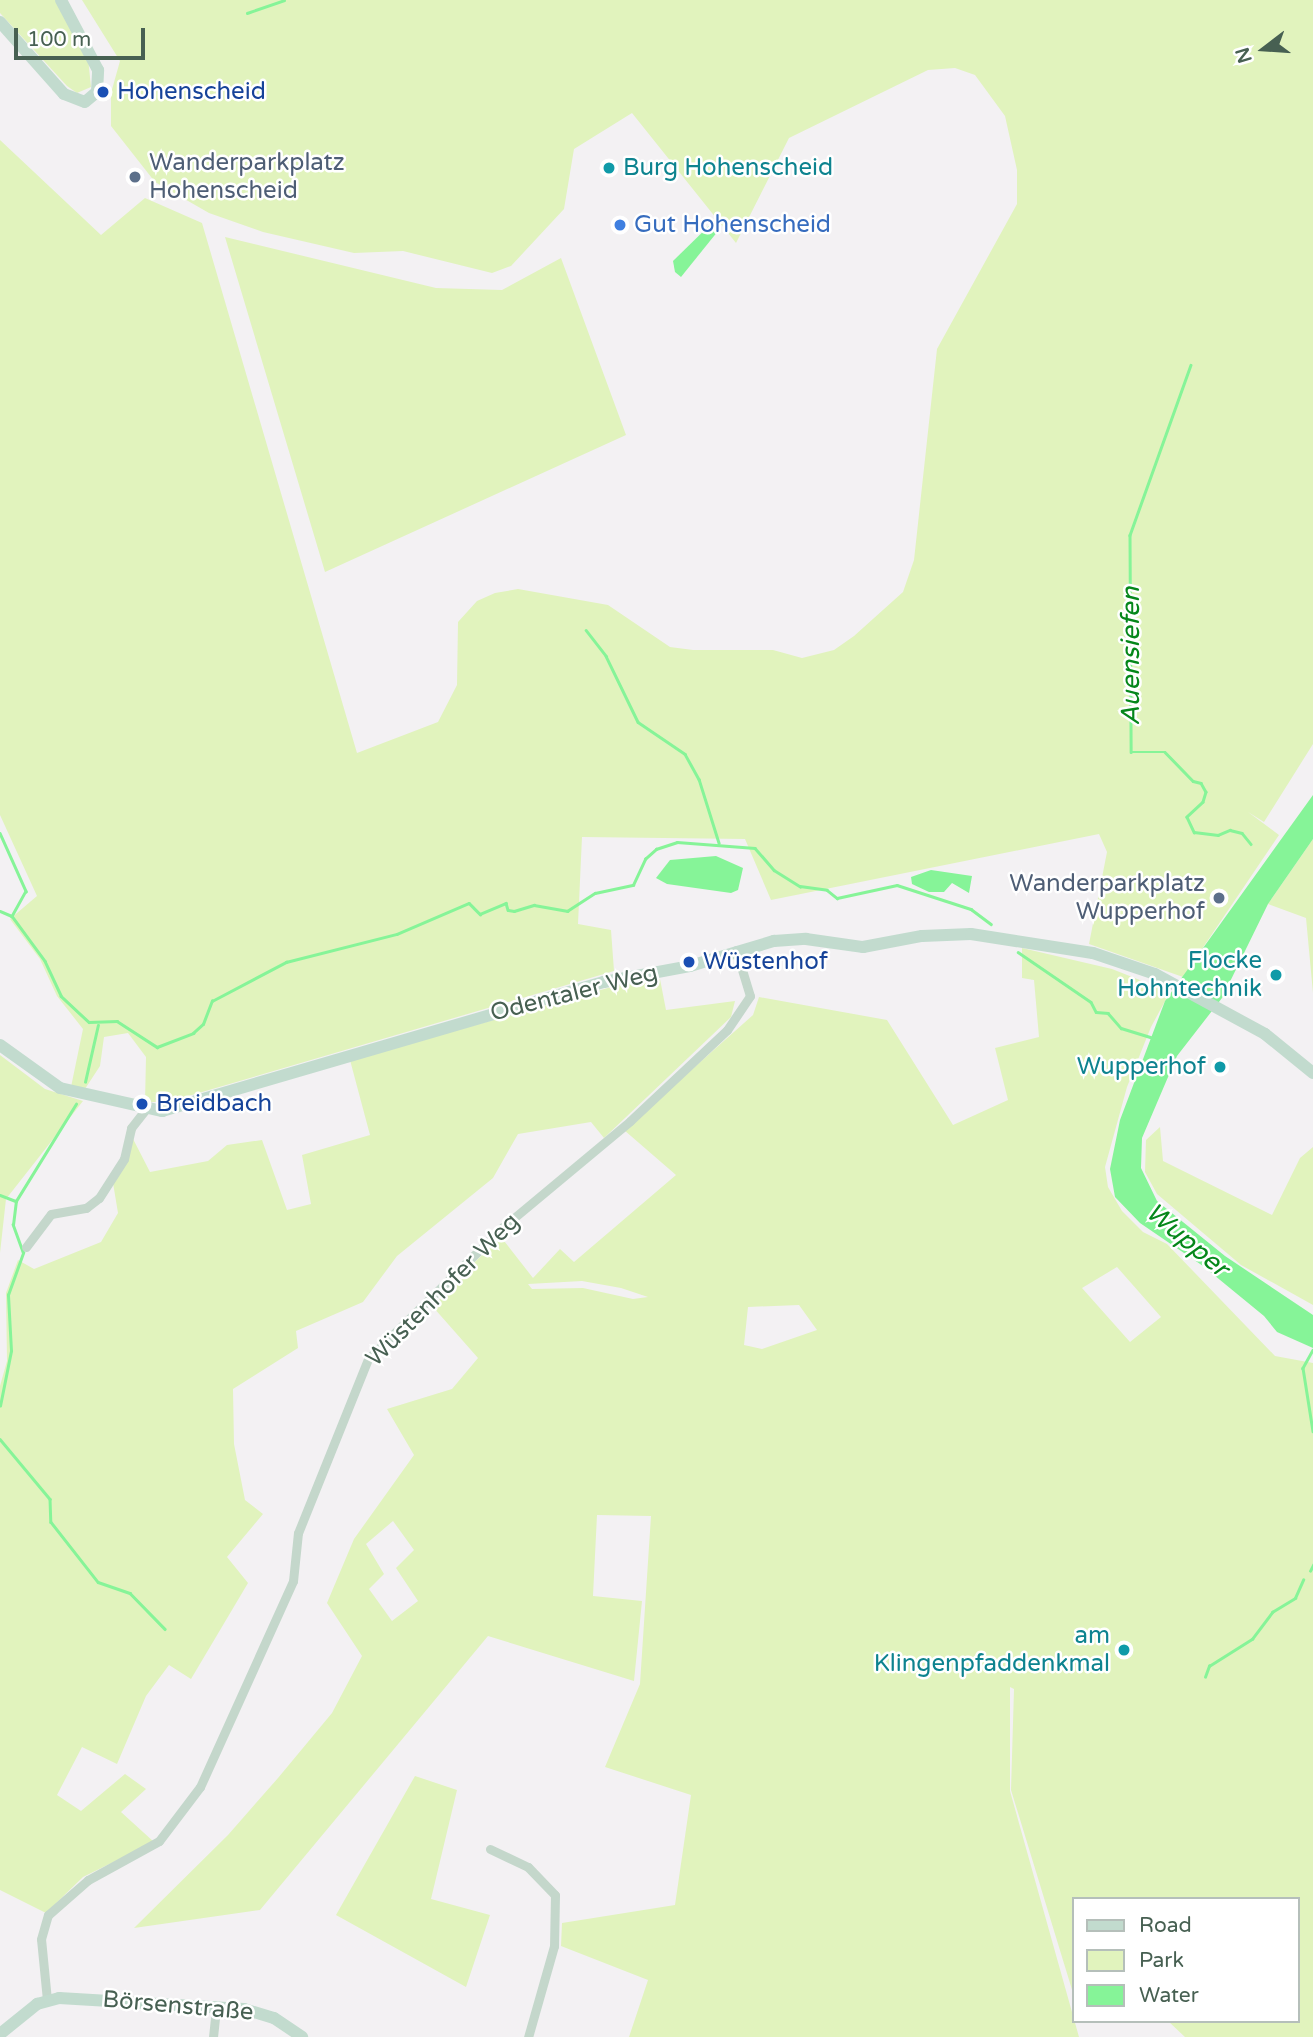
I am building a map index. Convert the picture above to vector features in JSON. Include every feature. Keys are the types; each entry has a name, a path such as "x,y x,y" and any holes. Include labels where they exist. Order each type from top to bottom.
{"main road":[{"path":"0,22 64,94 85,102 97,92 98,70 61,0"},
{"name":"Odentaler Weg","path":"0,1045 60,1088 145,1110 209,1100 293,1071 578,989 690,966 736,950 789,939 863,947 932,935 982,935 1093,953 1167,979 1265,1034 1313,1073"},
{"name":"Börsenstraße","path":"47,2000 122,1999 258,2012 302,2037"},
{"path":"0,2034 47,2000"}],"street":[{"name":"Wüstenhofer Weg","path":"47,2000 41,1939 48,1915 88,1881 159,1841 200,1787 293,1581 298,1533 368,1359 503,1227 630,1121 727,1030 750,996 736,950"},
{"path":"26,1247 51,1214 86,1208 99,1198 124,1159 131,1128 145,1110"},
{"path":"490,1849 528,1867 555,1895 554,1946 528,2037"},
{"path":"213,2037 216,2007"}],"green space":[{"path":"0,0 55,0 88,58 91,87 77,93 67,86 0,13"},
{"path":"82,0 1313,0 1313,744 1264,822 1248,812 1279,835 1183,977 1089,944 1107,852 1099,834 771,900 745,839 582,837 578,924 611,930 614,971 168,1102 145,1102 146,1057 128,1033 104,1037 100,1066 83,1092 71,1087 83,1029 57,996 40,959 10,919 37,896 0,815 0,140 101,235 145,198 202,223 357,753 438,722 457,685 458,622 477,601 495,593 518,589 608,605 670,647 693,650 773,650 802,658 834,650 854,636 903,592 914,560 937,349 1017,204 1017,170 1005,116 975,75 955,68 928,70 789,138 736,243 632,113 574,149 564,209 511,266 492,273 403,251 354,253 263,232 209,213 155,182 111,126 111,93 120,61"},
{"path":"225,237 436,288 502,290 561,258 626,435 325,572"},
{"path":"1313,839 1313,993 1306,918 1268,904"},
{"path":"1022,948 1112,969 1170,992 1151,1027 1127,1087 1105,1167 1108,1187 1122,1211 1143,1232 1167,1244 1275,1356 1313,1363 1313,2037 1185,2037 1170,2023 1299,2023 1299,1897 1072,1897 1072,1990 1011,1790 1014,1689 1010,1687 1010,1791 1072,2012 1072,2023 1075,2023 1079,2037 629,2037 648,1980 561,1946 562,1923 675,1905 691,1795 605,1767 640,1684 651,1516 597,1515 593,1596 642,1601 634,1681 488,1636 260,1910 134,1928 228,1835 278,1778 332,1713 362,1656 327,1603 354,1539 414,1455 387,1409 452,1389 478,1358 433,1307 457,1279 501,1237 533,1278 560,1249 574,1262 676,1175 624,1130 753,1015 759,997 887,1020 953,1125 1008,1100 995,1048 1039,1037 1034,980 1022,978","holes":["1117,1267 1161,1317 1130,1342 1082,1288","582,1281 621,1288 648,1297 633,1299 583,1288 532,1289 528,1284","799,1305 817,1330 762,1349 744,1345 748,1307","393,1521 414,1550 396,1568 418,1601 392,1621 369,1589 384,1574 366,1544"]},
{"path":"660,979 666,1010 735,1001 731,1017 604,1138 591,1122 518,1134 493,1178 397,1256 363,1302 296,1331 298,1348 233,1389 234,1444 245,1500 263,1514 227,1557 248,1583 191,1679 169,1665 146,1696 117,1764 82,1747 57,1795 81,1811 125,1774 146,1789 121,1812 154,1842 83,1877 46,1913 0,1890 0,1386 7,1361 6,1293 18,1260 34,1269 101,1242 118,1213 112,1177 131,1135 150,1172 208,1161 227,1145 262,1140 287,1210 311,1204 302,1155 370,1135 350,1060 615,986"},
{"path":"0,1055 45,1089 83,1101 6,1199 0,1253"},
{"path":"1160,1127 1163,1161 1272,1215 1300,1158 1313,1147 1313,1305 1241,1265 1157,1194 1145,1172 1146,1140"},
{"path":"415,1776 457,1790 431,1899 490,1915 466,1987 336,1915"}],"water":[{"path":"718,217 718,231 681,277 675,272 673,261"},
{"name":"Wupper","path":"1313,795 1313,839 1268,904 1222,998 1177,1056 1142,1138 1141,1168 1157,1201 1225,1256 1313,1315 1313,1348 1277,1332 1264,1316 1203,1266 1140,1223 1115,1197 1110,1169 1120,1120 1165,1001"},
{"path":"716,856 743,868 738,890 731,893 667,884 656,878 670,860"},
{"path":"931,870 972,876 969,893 952,883 944,892 929,892 912,884 911,877"}],"waterway":[{"path":"247,13 284,0"},
{"name":"Auensiefen","path":"1191,365 1130,535 1131,752 1165,752 1193,781 1201,783 1206,792 1203,802 1187,817 1194,832 1218,835 1230,830 1242,833 1251,844"},
{"path":"586,630 606,656 638,722 685,754 699,779 719,843"},
{"path":"0,833 26,891 12,916 45,961 61,996 89,1022 117,1021 157,1047 193,1033 203,1024 212,1001 286,962 397,934 469,903 480,914 506,903 508,910 514,911 534,905 567,911 595,893 633,885 645,859 656,849 677,842 755,848 774,870 800,886 827,890 837,898 897,885 971,909 991,924"},
{"path":"0,911 12,916"},
{"path":"1018,952 1091,1002 1096,1012 1108,1013 1121,1028 1151,1037"},
{"path":"85,1082 98,1025"},
{"path":"0,1406 11,1351 8,1295 23,1253 13,1225 16,1201 76,1104"},
{"path":"0,1195 16,1201"},
{"path":"1313,1350 1303,1368 1313,1431"},
{"path":"0,1439 50,1499 51,1522 98,1582 130,1593 165,1629"},
{"path":"1310,1571 1313,1565"},
{"path":"1205,1677 1209,1666 1252,1639 1272,1612 1295,1598 1303,1580"}],"place":[{"name":"Hohenscheid","path":"103,92"},
{"name":"Burg Hohenscheid","path":"609,168"},
{"name":"Wanderparkplatz Hohenscheid","path":"135,177"},
{"name":"Gut Hohenscheid","path":"620,225"},
{"name":"Wanderparkplatz Wupperhof","path":"1219,898"},
{"name":"Wüstenhof","path":"689,962"},
{"name":"Flocke Hohntechnik","path":"1276,975"},
{"name":"Wupperhof","path":"1220,1067"},
{"name":"Breidbach","path":"142,1104"},
{"name":"am Klingenpfaddenkmal","path":"1124,1650"}]}
